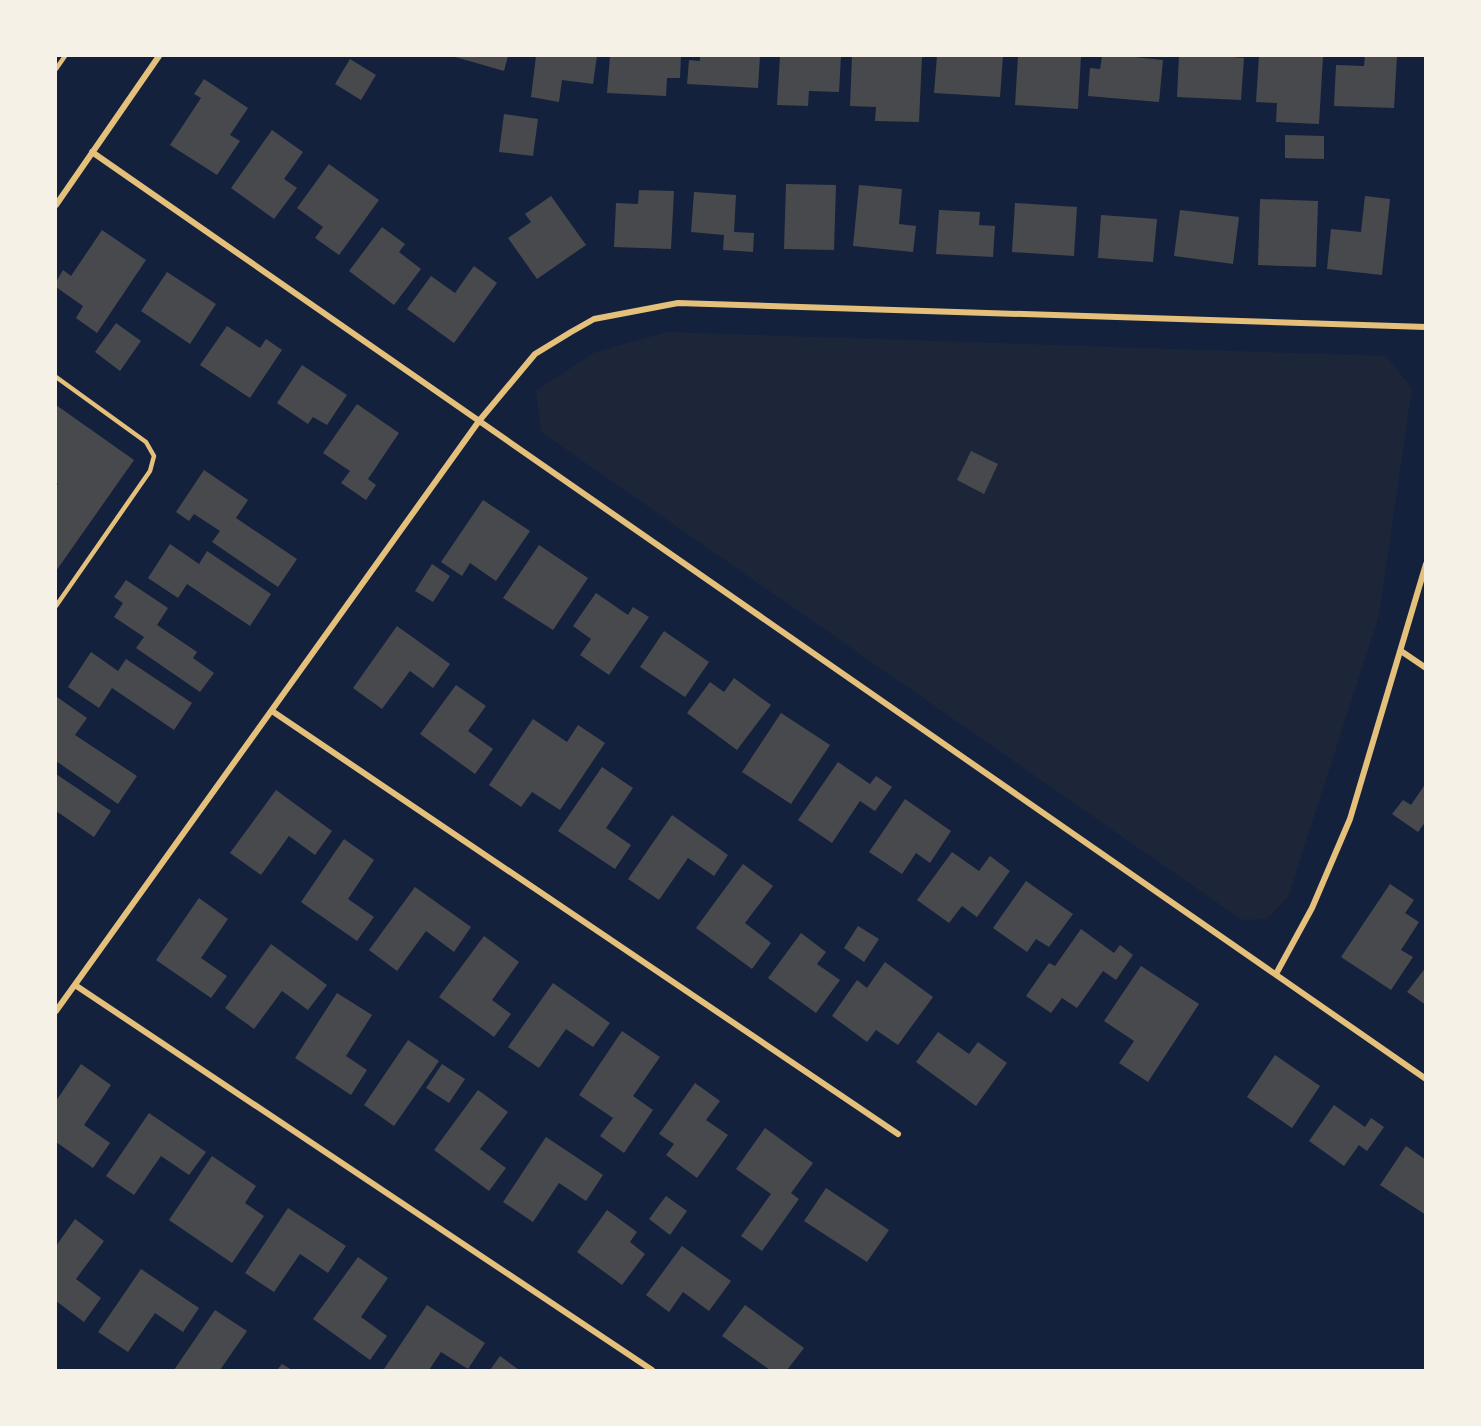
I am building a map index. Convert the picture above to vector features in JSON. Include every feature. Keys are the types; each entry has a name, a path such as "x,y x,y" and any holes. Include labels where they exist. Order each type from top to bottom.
{"street":[{"path":"56,205 159,56"},
{"path":"93,152 1425,1079"},
{"path":"56,1011 479,421 535,354 594,319 678,303 1425,327"},
{"path":"1276,974 1312,909 1350,819 1425,564"},
{"path":"1401,651 1425,668"},
{"path":"272,711 898,1134"},
{"path":"75,985 652,1371"}],"lane":[{"path":"56,69 65,56"},
{"path":"56,377 146,442 154,456 150,471 56,606"}],"shaded area":[{"path":"667,332 1386,356 1412,388 1379,615 1288,897 1267,919 1242,920 541,432 536,391 595,352"}],"building":[{"path":"452,56 508,56 504,71"},
{"path":"536,56 597,56 593,84 562,80 559,102 531,97"},
{"path":"610,56 681,56 680,78 667,78 666,96 607,93"},
{"path":"700,56 760,56 758,88 687,84 689,60 700,61"},
{"path":"780,56 841,56 839,92 809,91 808,106 777,105"},
{"path":"852,56 922,56 919,122 875,121 876,107 850,106"},
{"path":"937,56 1003,56 1000,97 934,93"},
{"path":"1018,56 1081,56 1078,109 1015,105"},
{"path":"1102,56 1134,56 1163,60 1159,102 1088,96 1090,68 1100,69"},
{"path":"1179,56 1244,58 1241,100 1177,97"},
{"path":"1259,56 1323,57 1319,124 1276,122 1277,103 1256,102"},
{"path":"1365,56 1397,56 1394,108 1334,106 1336,65 1364,66"},
{"path":"350,59 376,75 361,100 335,84"},
{"path":"204,79 248,108 230,135 240,141 217,175 170,145 201,98 194,94"},
{"path":"504,114 538,119 533,156 499,152"},
{"path":"272,130 303,152 284,179 297,188 274,219 231,188"},
{"path":"1285,135 1324,136 1324,159 1285,158"},
{"path":"329,164 379,200 339,255 315,238 323,227 297,208"},
{"path":"786,184 836,185 834,250 784,249"},
{"path":"859,185 902,189 899,224 916,226 913,252 853,246"},
{"path":"639,190 674,191 671,249 614,247 616,203 638,204"},
{"path":"694,192 736,195 734,232 754,233 753,252 723,250 724,235 691,232"},
{"path":"551,196 586,245 537,279 508,238 531,222 525,214"},
{"path":"1365,196 1390,199 1382,275 1327,269 1331,229 1361,232"},
{"path":"1260,199 1318,201 1316,267 1258,265"},
{"path":"1015,203 1077,207 1074,256 1012,252"},
{"path":"939,210 980,212 979,225 995,226 993,257 936,254"},
{"path":"1180,210 1239,217 1233,264 1174,256"},
{"path":"1101,215 1157,219 1153,262 1098,258"},
{"path":"382,227 405,244 399,252 421,269 394,305 349,271"},
{"path":"102,230 146,260 97,333 76,318 83,306 56,287 56,282 63,270 71,276"},
{"path":"474,266 497,283 454,343 407,309 431,276 455,293"},
{"path":"167,272 216,304 190,344 141,311"},
{"path":"116,323 141,341 120,371 95,352"},
{"path":"227,326 260,348 266,339 282,350 250,398 200,365"},
{"path":"302,365 347,395 327,425 313,417 308,424 277,403"},
{"path":"357,404 399,433 368,479 376,485 366,500 341,483 350,471 323,453"},
{"path":"56,405 134,460 56,571 56,487 58,484 56,482"},
{"path":"971,451 998,464 984,494 957,480"},
{"path":"204,470 248,500 236,518 297,559 278,587 212,542 220,531 194,514 189,521 176,512"},
{"path":"483,500 530,531 496,581 470,563 462,576 441,562"},
{"path":"170,544 199,564 207,551 271,594 250,626 187,584 178,598 148,578"},
{"path":"539,545 588,578 553,630 503,598"},
{"path":"432,564 450,576 433,602 415,591"},
{"path":"126,580 168,608 157,625 197,652 193,658 214,673 200,692 136,648 144,637 114,617 123,603 114,597"},
{"path":"596,593 628,615 633,607 649,617 609,675 580,655 591,639 573,626"},
{"path":"397,626 450,664 433,688 410,671 382,709 353,688"},
{"path":"664,631 709,662 685,697 640,667"},
{"path":"91,652 118,671 126,659 192,703 174,730 112,688 99,708 68,687"},
{"path":"734,678 771,705 737,750 687,713 710,682 724,692"},
{"path":"456,685 486,706 468,731 493,749 475,774 420,734"},
{"path":"57,697 87,718 75,735 137,776 118,804 56,761"},
{"path":"781,713 830,745 791,804 742,772"},
{"path":"533,719 567,742 578,725 605,743 560,810 532,792 521,807 489,785"},
{"path":"838,762 870,784 876,776 892,787 875,811 860,801 832,843 798,820"},
{"path":"602,767 633,788 606,828 631,845 615,869 558,831"},
{"path":"56,774 111,811 94,837 56,811"},
{"path":"1426,783 1426,821 1418,832 1392,814 1403,800 1411,805"},
{"path":"276,790 332,831 315,855 289,836 261,875 230,853"},
{"path":"905,799 951,831 930,863 916,853 902,874 869,852"},
{"path":"672,815 728,855 714,876 688,858 659,900 628,879"},
{"path":"344,839 374,860 348,899 374,917 357,941 301,902"},
{"path":"952,852 979,871 990,856 1010,871 977,917 962,906 949,923 917,900"},
{"path":"743,864 773,886 745,923 771,943 752,969 696,928"},
{"path":"1026,881 1073,914 1049,947 1036,939 1027,952 993,928"},
{"path":"1390,884 1414,900 1405,913 1419,922 1401,950 1413,957 1391,990 1341,957"},
{"path":"415,887 471,927 454,952 426,931 397,971 369,950"},
{"path":"199,898 228,919 201,958 227,976 211,998 156,960"},
{"path":"858,926 879,939 864,962 844,948"},
{"path":"1081,929 1114,953 1120,945 1133,955 1116,980 1103,971 1077,1008 1062,998 1051,1013 1026,996 1049,963 1055,966"},
{"path":"801,933 826,952 817,964 840,980 816,1013 768,978"},
{"path":"484,936 519,962 492,1000 511,1014 494,1037 439,997"},
{"path":"271,944 327,985 308,1010 282,991 254,1029 225,1008"},
{"path":"885,962 933,997 898,1045 876,1030 867,1042 832,1016 857,980 867,988"},
{"path":"1141,966 1199,1004 1148,1082 1119,1063 1134,1041 1104,1021"},
{"path":"1426,967 1426,1005 1407,992"},
{"path":"553,983 610,1023 593,1047 566,1029 539,1068 508,1047"},
{"path":"337,993 372,1015 346,1056 367,1070 351,1095 295,1058"},
{"path":"622,1031 660,1057 633,1096 653,1110 624,1153 600,1136 613,1118 579,1095"},
{"path":"938,1032 969,1054 978,1042 1007,1063 976,1106 916,1062"},
{"path":"408,1040 439,1061 394,1126 364,1105"},
{"path":"1275,1055 1320,1086 1292,1128 1247,1097"},
{"path":"81,1064 111,1085 84,1125 110,1143 93,1168 56,1142 56,1101"},
{"path":"442,1064 465,1079 449,1103 426,1088"},
{"path":"695,1083 720,1101 706,1120 728,1135 697,1178 666,1155 674,1144 659,1134"},
{"path":"478,1090 508,1112 480,1149 506,1168 489,1191 434,1150"},
{"path":"1334,1105 1365,1127 1371,1118 1384,1127 1367,1151 1359,1145 1344,1166 1309,1141"},
{"path":"149,1113 206,1152 189,1175 161,1156 134,1195 106,1176"},
{"path":"765,1128 813,1163 791,1193 799,1199 762,1251 741,1236 771,1194 736,1169"},
{"path":"546,1137 603,1175 586,1201 559,1183 533,1222 503,1202"},
{"path":"1406,1146 1426,1160 1426,1215 1380,1185"},
{"path":"212,1156 256,1186 245,1203 264,1216 232,1263 169,1220"},
{"path":"826,1188 889,1230 867,1262 804,1221"},
{"path":"666,1196 687,1211 670,1235 649,1219"},
{"path":"288,1208 346,1246 328,1273 300,1254 274,1292 245,1273"},
{"path":"607,1210 637,1232 630,1242 645,1254 622,1285 577,1252"},
{"path":"75,1219 104,1241 76,1279 101,1298 84,1322 56,1301 56,1246"},
{"path":"682,1246 731,1281 709,1311 683,1292 669,1312 646,1295"},
{"path":"358,1257 388,1278 361,1317 387,1336 370,1360 313,1319"},
{"path":"141,1269 199,1308 183,1332 155,1313 128,1352 98,1332"},
{"path":"427,1305 485,1343 468,1369 441,1352 429,1370 384,1369"},
{"path":"745,1305 804,1348 787,1370 770,1370 722,1336"},
{"path":"215,1310 247,1331 220,1370 174,1370"},
{"path":"500,1356 519,1370 490,1370"},
{"path":"282,1364 292,1370 277,1370"}]}
